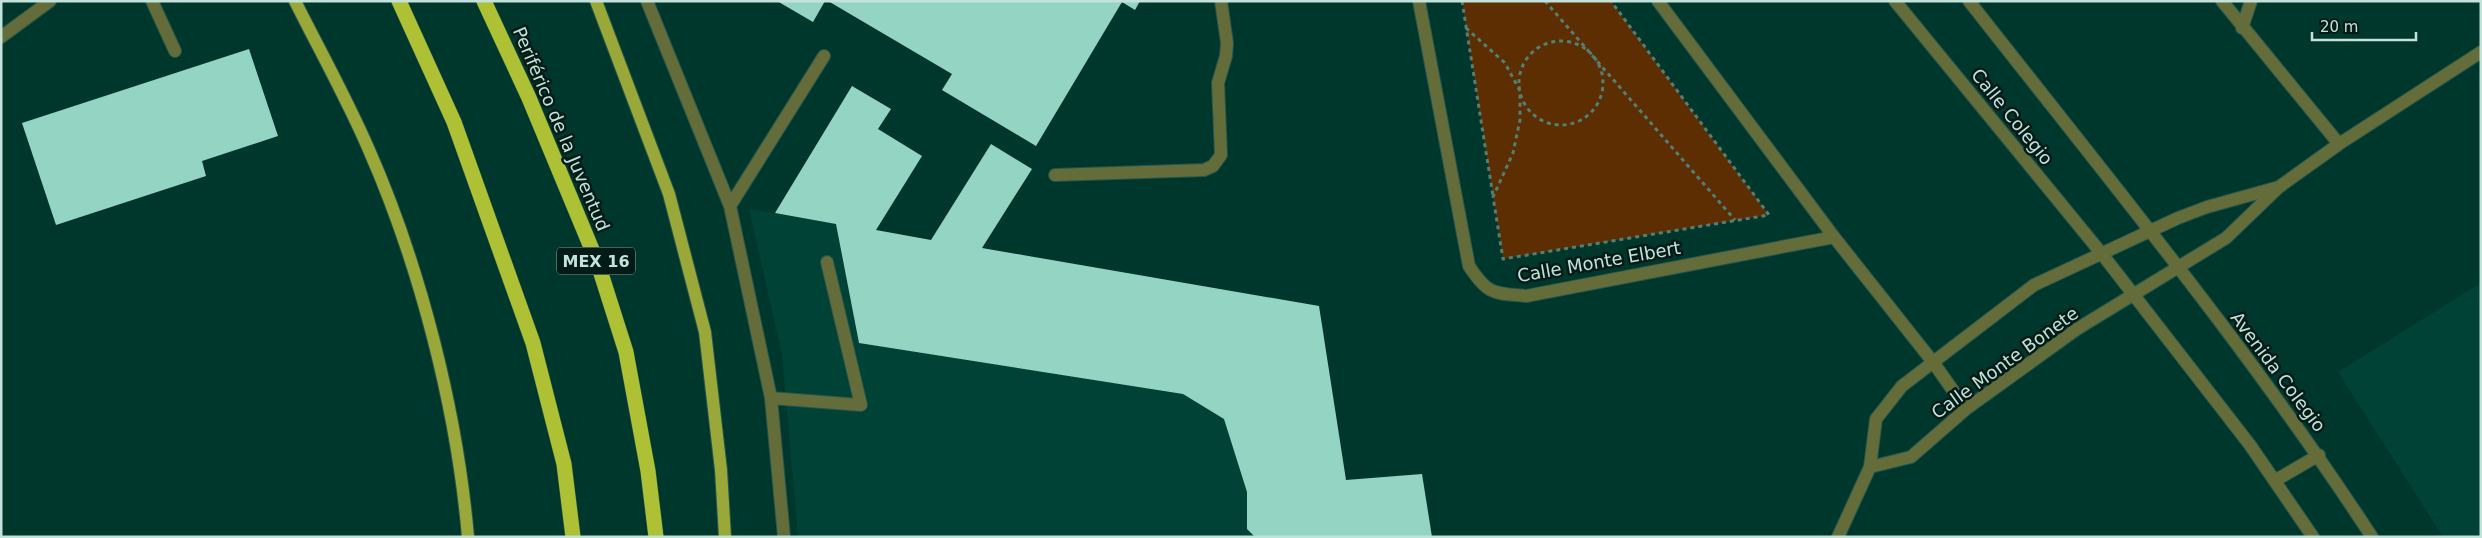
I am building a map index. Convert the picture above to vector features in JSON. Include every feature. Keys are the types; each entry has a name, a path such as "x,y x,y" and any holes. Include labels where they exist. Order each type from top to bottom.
{"highway":[{"path":"399,1 454,122 533,342 564,464 573,537"},
{"name":"Periférico de la Juventud","path":"484,1 529,98 594,256 626,352 648,471 656,537"}],"main road":[{"path":"295,1 369,150 412,261 447,398 465,502 468,537"},
{"path":"596,1 669,194 705,332 721,470 725,537"}],"street":[{"path":"1,37 50,1"},
{"path":"152,1 175,51"},
{"path":"647,1 730,206 771,398 784,537"},
{"path":"1055,175 1204,170 1218,162 1221,155 1218,83 1226,56 1227,43 1222,1"},
{"name":"Calle Monte Elbert","path":"1419,1 1469,266 1481,284 1496,294 1526,296 1834,237"},
{"path":"1658,1 1834,237 1933,362 1966,409"},
{"name":"Calle Colegio","path":"1895,1 2102,254"},
{"name":"Calle Colegio","path":"1968,1 2150,232"},
{"path":"2222,1 2338,144"},
{"path":"2242,28 2251,1"},
{"path":"1838,537 1870,467 1876,419 1902,386 2034,284 2178,218 2207,207 2279,187 2338,144 2481,52"},
{"path":"730,206 824,56"},
{"name":"Calle Monte Bonete","path":"1870,467 1911,457 1966,409 2077,329 2226,238 2279,187"},
{"name":"Avenida Colegio","path":"2150,232 2319,455 2372,537"},
{"path":"2102,254 2276,480 2313,537"},
{"path":"771,398 861,405 827,262"},
{"path":"2276,480 2319,455"}],"path":[{"path":"1462,1 1503,259 1769,215 1611,1"},
{"path":"1545,1 1735,221"},
{"path":"1466,28 1505,63 1520,91 1525,105 1534,116 1546,123 1561,125 1575,123 1587,117 1596,107 1602,96 1603,82 1601,69 1595,58 1585,48 1573,43 1546,44 1534,51 1525,63 1520,76 1520,91 1520,120 1513,153 1493,197"}],"shaded area":[{"path":"1462,1 1611,1 1769,215 1503,259"},
{"path":"749,209 1319,306 1346,480 1422,474 1432,537 798,537 782,354"},
{"path":"2481,283 2481,537 2443,537 2338,372"}],"building":[{"path":"777,1 825,1 813,22"},
{"path":"828,1 1140,1 1135,10 1122,2 1036,146 942,90 952,74"},
{"path":"249,49 278,136 202,161 206,176 56,225 22,123"},
{"path":"852,86 891,109 878,129 922,156 876,230 931,240 991,144 1032,169 982,248 1319,306 1346,480 1422,474 1432,537 1255,537 1247,529 1247,492 1224,419 1183,394 859,343 836,224 775,213"}]}
